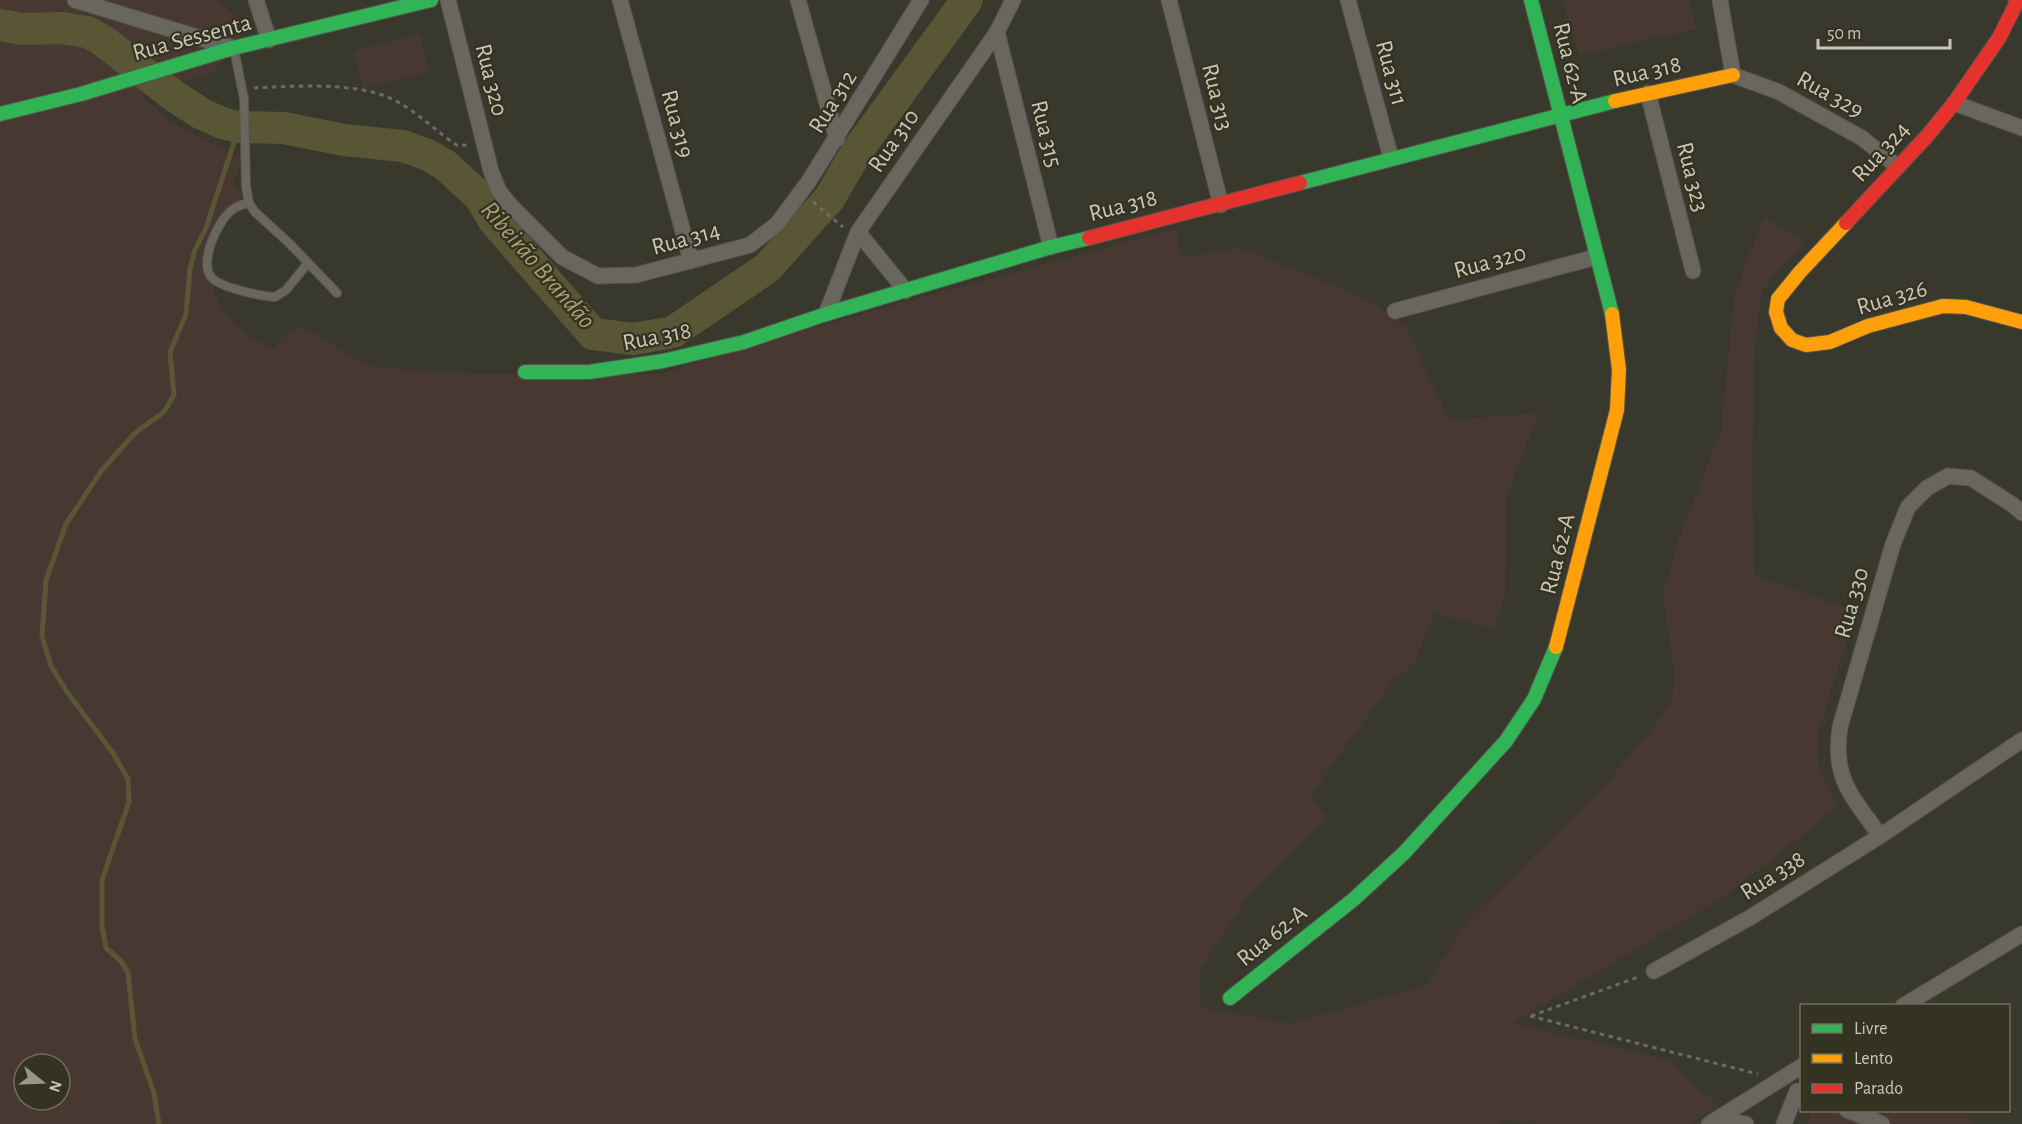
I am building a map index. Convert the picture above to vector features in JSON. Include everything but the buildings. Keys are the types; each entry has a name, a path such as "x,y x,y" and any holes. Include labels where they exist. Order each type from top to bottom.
{"street":[{"path":"75,0 233,48"},
{"path":"256,0 269,40"},
{"name":"Rua Sessenta","path":"0,114 81,94 233,48 431,0"},
{"name":"Rua 320","path":"448,0 491,171 499,191 562,257 598,276"},
{"name":"Rua 319","path":"620,0 691,261"},
{"path":"798,0 837,139"},
{"name":"Rua 312","path":"777,224 837,139 921,0"},
{"name":"Rua 310","path":"825,314 850,230 997,32 1013,0"},
{"name":"Rua 313","path":"1169,0 1221,205"},
{"name":"Rua 311","path":"1348,0 1391,158"},
{"name":"Rua 62-A","path":"1230,998 1354,899 1404,853 1506,741 1534,699 1556,647 1617,410 1619,370 1614,320 1531,0"},
{"path":"1720,0 1733,75"},
{"name":"Rua 324","path":"1781,328 1776,312 1778,299 1830,239 1928,135 1954,103 1999,38 2016,0"},
{"name":"Rua 315","path":"997,32 1051,247"},
{"name":"Rua 318","path":"525,372 589,372 663,360 744,342 825,314 1051,247 1648,93 1733,75"},
{"name":"Rua 329","path":"1733,75 1779,92 1862,138 1898,167"},
{"name":"Rua 323","path":"1648,93 1692,271"},
{"path":"1954,103 2022,128"},
{"name":"Rua 314","path":"598,276 636,275 750,245 777,224"},
{"path":"850,230 906,291"},
{"name":"Rua 320","path":"1395,311 1596,256"},
{"name":"Rua 326","path":"1781,328 1792,340 1806,345 1830,342 1868,326 1943,306 1966,308 2022,322"},
{"name":"Rua 330","path":"1880,836 1846,787 1838,768 1837,746 1840,727 1893,544 1908,507 1927,488 1948,476 1971,478 2022,513"},
{"name":"Rua 338","path":"1654,971 1750,917 1880,836 2022,740"},
{"path":"1905,1004 2022,934"},
{"path":"1714,1121 1800,1067"},
{"path":"1780,1079 1799,1092 1784,1124"},
{"path":"1852,1112 1882,1124"},
{"path":"1714,1121 1746,1124"}],"lane":[{"path":"233,48 244,99 246,187 249,203 255,212 337,293"},
{"path":"249,203 231,210 217,229 207,262 208,272 213,279 222,284 275,297 286,290 308,263"}],"path":[{"path":"242,88 317,87 374,92 392,99 413,112 458,146 484,142"},
{"path":"819,207 850,230"},
{"path":"1654,971 1530,1017 1780,1079"}],"shaded area":[{"path":"0,0 218,0 247,26 214,72 140,96 181,128 242,159 233,185 243,193 224,224 215,247 211,271 212,283 219,302 235,324 259,342 273,348 289,331 300,328 313,332 353,358 375,367 474,374 659,374 875,310 1176,229 1181,257 1242,248 1366,299 1405,327 1450,420 1539,413 1506,497 1505,596 1494,628 1434,613 1415,662 1390,685 1310,796 1327,819 1249,896 1199,970 1201,1007 1290,1024 1427,985 1467,921 1598,794 1671,705 1675,676 1663,595 1677,543 1721,431 1734,301 1743,270 1765,218 1804,242 1762,291 1755,347 1752,481 1755,576 1856,611 1818,733 1819,767 1838,807 1724,897 1512,1023 1668,1060 1719,1106 1690,1124 1532,1124 1506,1119 1499,1124 0,1124"},
{"path":"1562,0 1689,0 1696,29 1579,55"},
{"path":"420,34 429,72 363,89 354,51"},
{"path":"1811,1112 1965,1112 1973,1124 1808,1124"}],"waterway":[{"name":"Ribeirão Brandão","path":"0,25 22,29 62,28 87,32 102,40 174,96 202,114 222,123 239,127 284,128 344,140 403,146 428,155 445,165 480,197 495,222 593,334 634,339 673,332 767,268 829,199 857,151 967,0"},
{"path":"159,1124 154,1093 135,1039 128,972 120,960 106,948 102,926 102,880 129,802 128,779 113,753 67,692 51,666 42,636 46,580 66,524 102,470 135,433 164,412 174,395 170,352 186,314 190,269 239,127"}],"traffic: fast":[{"path":"0,114 81,94 233,48 431,0"},
{"path":"1531,0 1612,314"},
{"path":"1300,183 1615,101"},
{"path":"525,372 589,372 663,361 744,342 826,314 1051,247 1089,238"},
{"path":"1230,998 1354,899 1404,853 1506,741 1534,699 1556,647"}],"traffic: slow":[{"path":"1615,101 1733,75"},
{"path":"1846,223 1778,299 1776,312 1781,328 1792,340 1806,345 1830,342 1868,326 1943,306 1966,307 2022,322"},
{"path":"1556,647 1617,410 1619,370 1612,314"}],"traffic: jam":[{"path":"1846,223 1928,135 1954,103 1999,38 2016,0"},
{"path":"1089,238 1300,183"}]}
